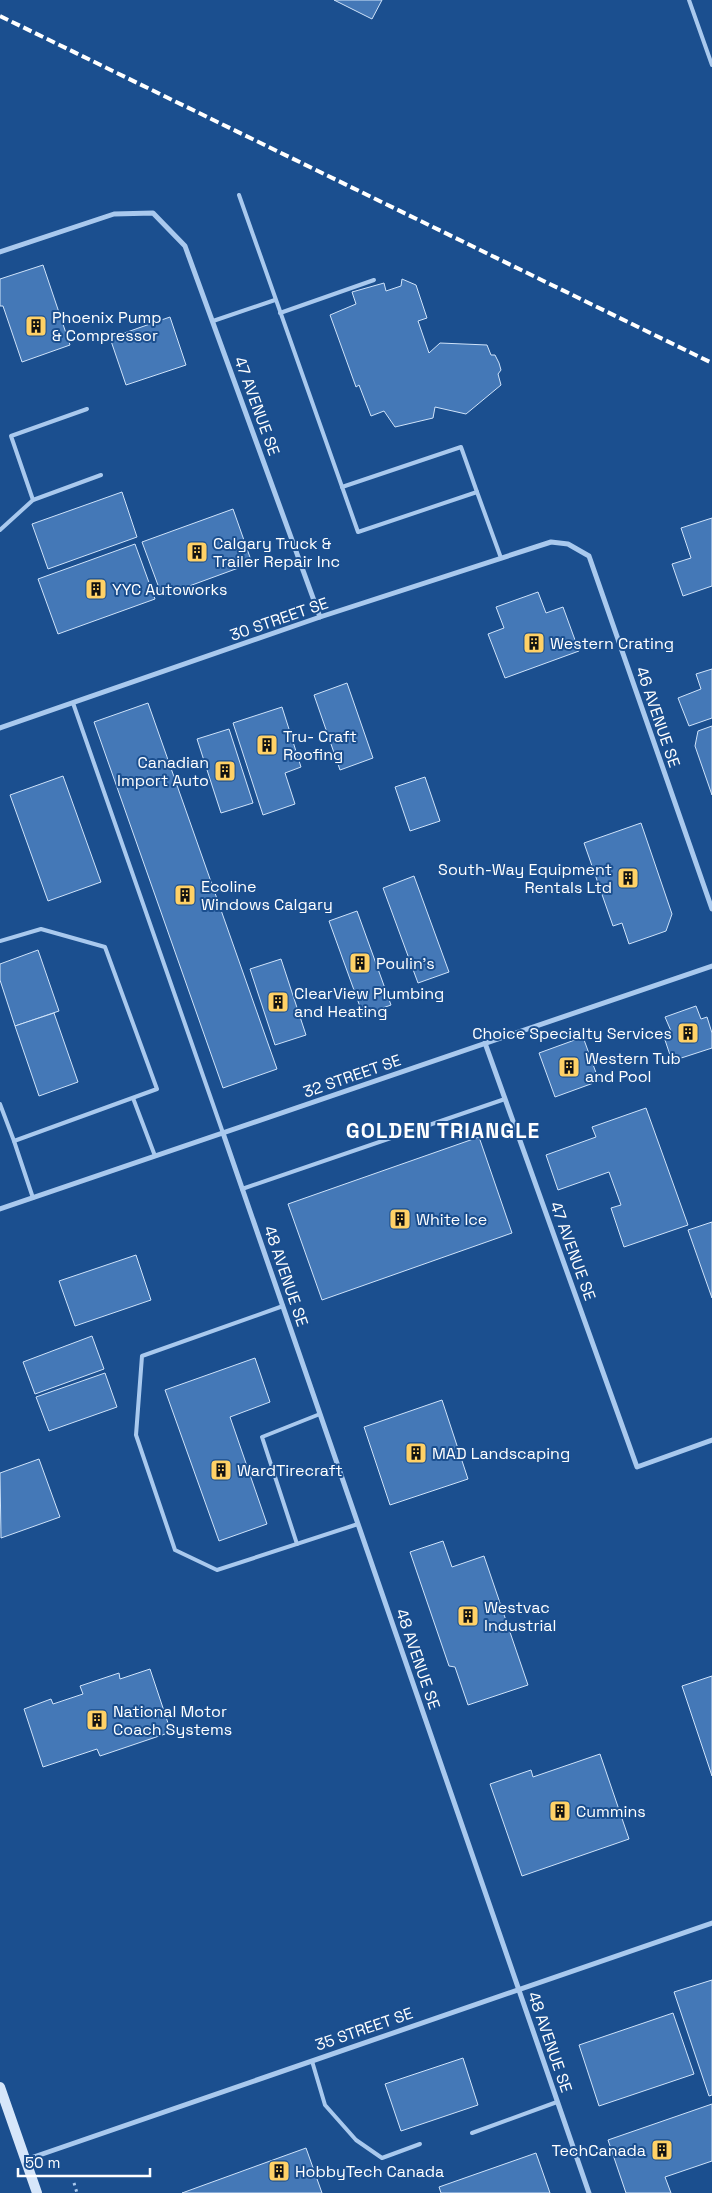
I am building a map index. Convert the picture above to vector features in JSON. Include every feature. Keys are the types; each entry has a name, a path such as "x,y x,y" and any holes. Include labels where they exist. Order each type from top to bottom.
{"street":[{"name":"47 AVENUE SE","path":"0,252 114,214 154,213 185,246 320,618"},
{"name":"30 STREET SE","path":"0,728 501,558 551,542 568,544"},
{"name":"46 AVENUE SE","path":"568,544 589,556 712,910"},
{"name":"32 STREET SE","path":"0,1209 712,966"},
{"name":"47 AVENUE SE","path":"485,1043 637,1467 712,1440"},
{"name":"48 AVENUE SE","path":"223,1133 589,2193"},
{"name":"35 STREET SE","path":"25,2160 712,1923"},
{"path":"0,2087 37,2193"}],"lane":[{"path":"690,0 712,65"},
{"path":"239,196 358,532 477,492"},
{"path":"280,313 374,280"},
{"path":"213,321 276,300"},
{"path":"33,500 11,436 87,409"},
{"path":"342,487 461,447 501,558"},
{"path":"0,530 33,500 101,475"},
{"path":"73,703 223,1133"},
{"path":"0,942 42,929 105,947 157,1089 14,1141"},
{"path":"133,1098 155,1156"},
{"path":"242,1189 505,1099"},
{"path":"0,1104 33,1198"},
{"path":"282,1306 142,1356 136,1435 175,1550 217,1570 358,1524"},
{"path":"297,1544 262,1436 320,1414"},
{"path":"312,2061 325,2105 356,2140 382,2158 420,2144"},
{"path":"472,2133 557,2102"}],"path":[{"path":"74,2183 77,2193"}],"building":[{"path":"334,0 382,0 372,19"},
{"name":"Phoenix Pump & Compressor","path":"43,265 70,345 22,362 3,306 0,306 0,279"},
{"path":"402,279 416,285 427,318 418,321 429,353 440,343 487,345 491,355 495,355 499,363 501,370 498,374 501,385 466,414 435,407 433,418 395,427 384,411 371,416 359,385 356,387 330,315 356,304 352,292 384,283 386,291 401,286"},
{"path":"170,317 186,365 126,385 110,338"},
{"path":"122,492 137,537 48,569 32,524"},
{"name":"Calgary Truck & Trailer Repair Inc","path":"233,509 252,563 162,596 142,542"},
{"path":"712,518 712,586 683,596 672,564 691,558 681,528"},
{"name":"YYC Autoworks","path":"135,544 155,599 58,634 38,579"},
{"name":"Western Crating","path":"538,592 546,613 563,607 579,651 505,678 488,634 504,628 496,607"},
{"path":"712,669 712,718 689,726 678,698 701,689 696,674"},
{"path":"347,683 373,758 340,770 314,695"},
{"name":"Ecoline Windows Calgary","path":"148,703 277,1069 223,1088 94,722"},
{"name":"Tru- Craft Roofing","path":"282,707 301,767 285,773 295,804 263,815 233,723"},
{"path":"712,726 712,795 695,746 698,731"},
{"name":"Canadian Import Auto","path":"229,729 253,803 221,813 197,739"},
{"path":"63,776 101,882 48,901 10,795"},
{"path":"425,777 440,821 410,831 395,787"},
{"name":"South-Way Equipment Rentals Ltd","path":"641,823 672,914 666,931 629,944 622,923 613,926 584,843"},
{"path":"414,876 449,972 418,983 383,888"},
{"name":"Poulin's","path":"357,911 391,1005 363,1015 329,921"},
{"path":"38,950 59,1011 15,1026 0,980 0,964"},
{"name":"ClearView Plumbing and Heating","path":"281,959 306,1035 275,1045 250,969"},
{"name":"Choice Specialty Services","path":"696,1006 701,1019 707,1017 712,1033 712,1048 672,1061 663,1034 671,1031 665,1017"},
{"path":"54,1013 78,1082 39,1096 15,1026"},
{"name":"Western Tub and Pool","path":"583,1037 599,1081 555,1097 539,1053"},
{"path":"646,1108 688,1225 624,1247 611,1208 621,1205 609,1172 558,1190 546,1155 596,1137 592,1127"},
{"name":"White Ice","path":"479,1137 512,1233 322,1300 288,1204"},
{"path":"712,1222 712,1298 688,1230"},
{"path":"136,1255 151,1300 75,1326 59,1281"},
{"path":"92,1336 104,1369 35,1394 23,1362"},
{"name":"WardTirecraft","path":"255,1358 270,1402 230,1417 267,1524 219,1541 165,1390"},
{"path":"105,1373 117,1407 49,1431 36,1397"},
{"name":"MAD Landscaping","path":"442,1400 468,1479 390,1505 364,1427"},
{"path":"39,1459 60,1517 1,1538 0,1473"},
{"name":"Westvac Industrial","path":"443,1541 452,1567 484,1556 528,1685 468,1705 455,1667 449,1666 410,1552"},
{"name":"National Motor Coach Systems","path":"150,1669 171,1732 100,1756 97,1749 43,1767 24,1709 51,1699 53,1704 83,1694 80,1686 119,1673 120,1679"},
{"path":"712,1676 712,1776 682,1686"},
{"name":"Cummins","path":"600,1754 629,1839 522,1876 490,1784 531,1770 533,1777"},
{"path":"712,1980 712,2095 709,2096 674,1992"},
{"path":"673,2013 694,2074 599,2106 579,2045"},
{"path":"463,2058 478,2105 401,2131 385,2084"},
{"name":"TechCanada","path":"712,2104 712,2161 665,2177 671,2193 626,2193 608,2140"},
{"name":"HobbyTech Canada","path":"306,2148 322,2193 182,2193"},
{"path":"536,2153 550,2193 441,2193 439,2187"}],"railway":[{"path":"0,16 712,363"}],"place":[{"name":"Phoenix Pump & Compressor","path":"36,326"},
{"name":"Calgary Truck & Trailer Repair Inc","path":"197,552"},
{"name":"YYC Autoworks","path":"96,589"},
{"name":"Western Crating","path":"534,643"},
{"name":"Tru- Craft Roofing","path":"267,745"},
{"name":"Canadian Import Auto","path":"225,771"},
{"name":"South-Way Equipment Rentals Ltd","path":"628,878"},
{"name":"Ecoline Windows Calgary","path":"185,895"},
{"name":"Poulin's","path":"360,963"},
{"name":"ClearView Plumbing and Heating","path":"278,1002"},
{"name":"Choice Specialty Services","path":"688,1033"},
{"name":"Western Tub and Pool","path":"569,1067"},
{"name":"White Ice","path":"400,1219"},
{"name":"MAD Landscaping","path":"416,1453"},
{"name":"WardTirecraft","path":"221,1470"},
{"name":"Westvac Industrial","path":"468,1616"},
{"name":"National Motor Coach Systems","path":"97,1720"},
{"name":"Cummins","path":"560,1811"},
{"name":"TechCanada","path":"662,2150"},
{"name":"HobbyTech Canada","path":"279,2171"}],"district":[{"name":"GOLDEN TRIANGLE","path":"443,1130"}]}
